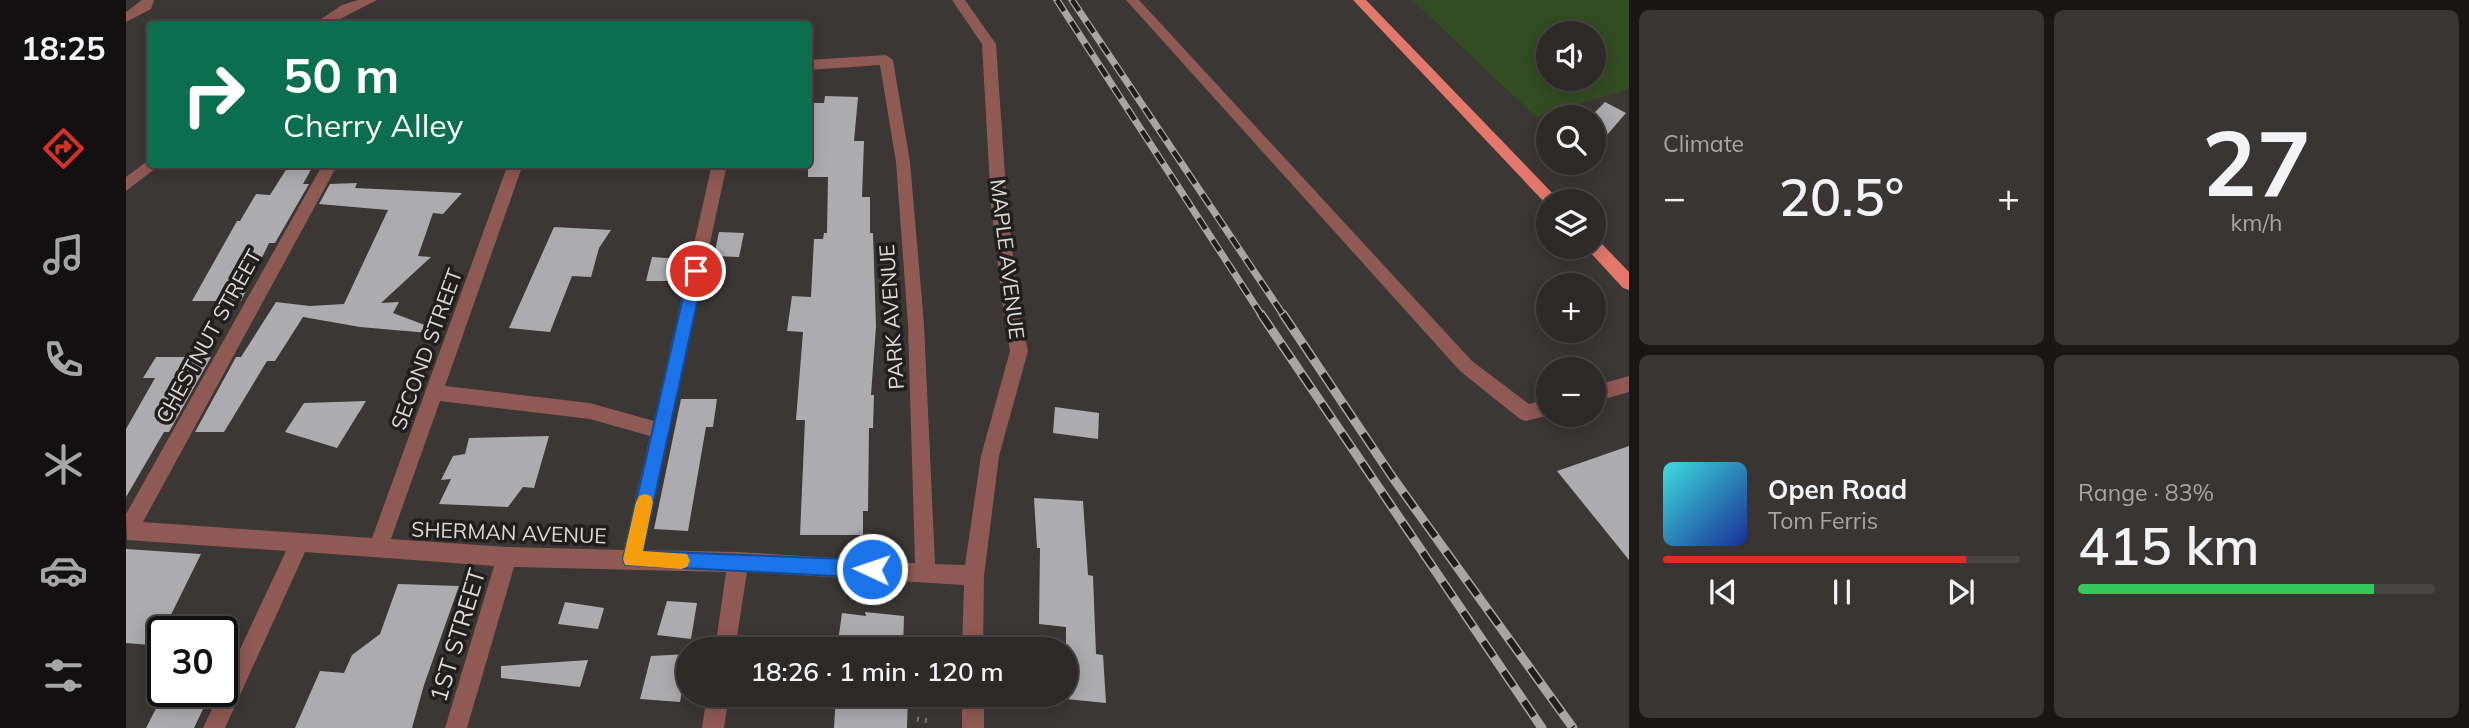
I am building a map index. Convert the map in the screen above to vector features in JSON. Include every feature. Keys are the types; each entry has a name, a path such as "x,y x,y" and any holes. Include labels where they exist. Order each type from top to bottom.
{"main road":[{"path":"1359,0 1540,189"},
{"path":"1606,259 1629,283"}],"street":[{"path":"326,21 347,8 371,0"},
{"name":"MAPLE AVENUE","path":"958,0 989,44 999,205 1012,317 1019,351 990,456 974,576 973,637"},
{"path":"1132,0 1466,366 1526,413 1536,410"},
{"path":"126,18 147,3"},
{"name":"PARK AVENUE","path":"812,65 886,60 903,162 916,324 926,572"},
{"path":"126,185 147,167"},
{"name":"CHESTNUT STREET","path":"127,531 329,168"},
{"name":"SECOND STREET","path":"378,548 436,393 515,168"},
{"path":"632,559 719,168"},
{"path":"1606,391 1627,387"},
{"path":"436,393 590,411 661,431"},
{"name":"SHERMAN AVENUE","path":"127,531 507,557 738,562 974,576"},
{"path":"214,728 299,544"},
{"name":"1ST STREET","path":"456,728 507,557"},
{"path":"727,637 738,562"},
{"path":"713,728 716,707"},
{"path":"973,707 973,728"}],"path":[{"path":"917,719 929,721"}],"green space":[{"path":"1412,0 1629,0 1629,89 1576,105 1536,105 1536,117"}],"building":[{"path":"825,96 858,97 854,141 864,141 862,197 870,197 876,326 871,395 874,395 873,428 869,428 868,511 863,511 863,535 800,535 805,420 796,420 803,332 787,331 792,296 811,297 814,239 823,239 824,233 827,233 828,177 808,177 808,168 812,168 812,103 824,103"},
{"path":"1605,102 1626,113 1606,136 1606,105 1602,105"},
{"path":"287,168 312,168 303,184 309,184 275,243 269,243 241,301 192,301 237,221 240,221 256,194 270,195"},
{"path":"357,183 355,188 462,193 443,214 433,213 418,256 431,257 381,303 399,302 393,313 430,327 429,333 360,327 303,317 275,361 267,361 224,432 195,432 236,357 241,357 276,302 310,306 344,304 388,210 319,204 330,184"},
{"path":"554,227 611,230 599,248 591,277 572,276 550,332 509,328"},
{"path":"719,232 744,233 739,257 714,256"},
{"path":"652,257 681,259 672,281 646,281"},
{"path":"156,357 211,357 169,432 164,432 126,497 126,429 155,378 143,378"},
{"path":"681,399 717,399 713,427 706,427 688,531 654,529"},
{"path":"366,401 337,448 285,432 304,403"},
{"path":"1055,407 1099,413 1098,439 1053,433"},
{"path":"549,436 534,488 523,487 508,507 439,504 451,479 441,480 453,456 465,454 469,438"},
{"path":"1629,446 1629,560 1557,471"},
{"path":"1034,498 1083,501 1088,575 1093,576 1096,654 1103,655 1106,703 1078,700 1078,637 1066,637 1066,627 1039,624 1040,548 1037,548"},
{"path":"126,549 201,554 170,616 147,616 147,645 126,643"},
{"path":"398,584 459,586 424,685 412,728 295,728 320,671 344,673 352,655 380,634"},
{"path":"667,601 697,603 691,637 657,635"},
{"path":"565,602 604,608 598,629 558,624"},
{"path":"865,612 904,616 903,637 839,637 842,613 866,616"},
{"path":"676,655 676,702 640,699 651,656"},
{"path":"588,660 580,687 501,678 501,666"},
{"path":"157,707 204,707 194,728 146,728"},
{"path":"835,707 908,707 907,728 834,728"}],"railway":[{"path":"1057,0 1262,316"},
{"path":"1072,0 1284,316"},
{"path":"1261,314 1542,728"},
{"path":"1283,314 1393,478 1573,728"}],"slow traffic":[{"path":"645,502 632,559 681,561"}],"route":[{"path":"696,271 632,559 872,569"}]}
